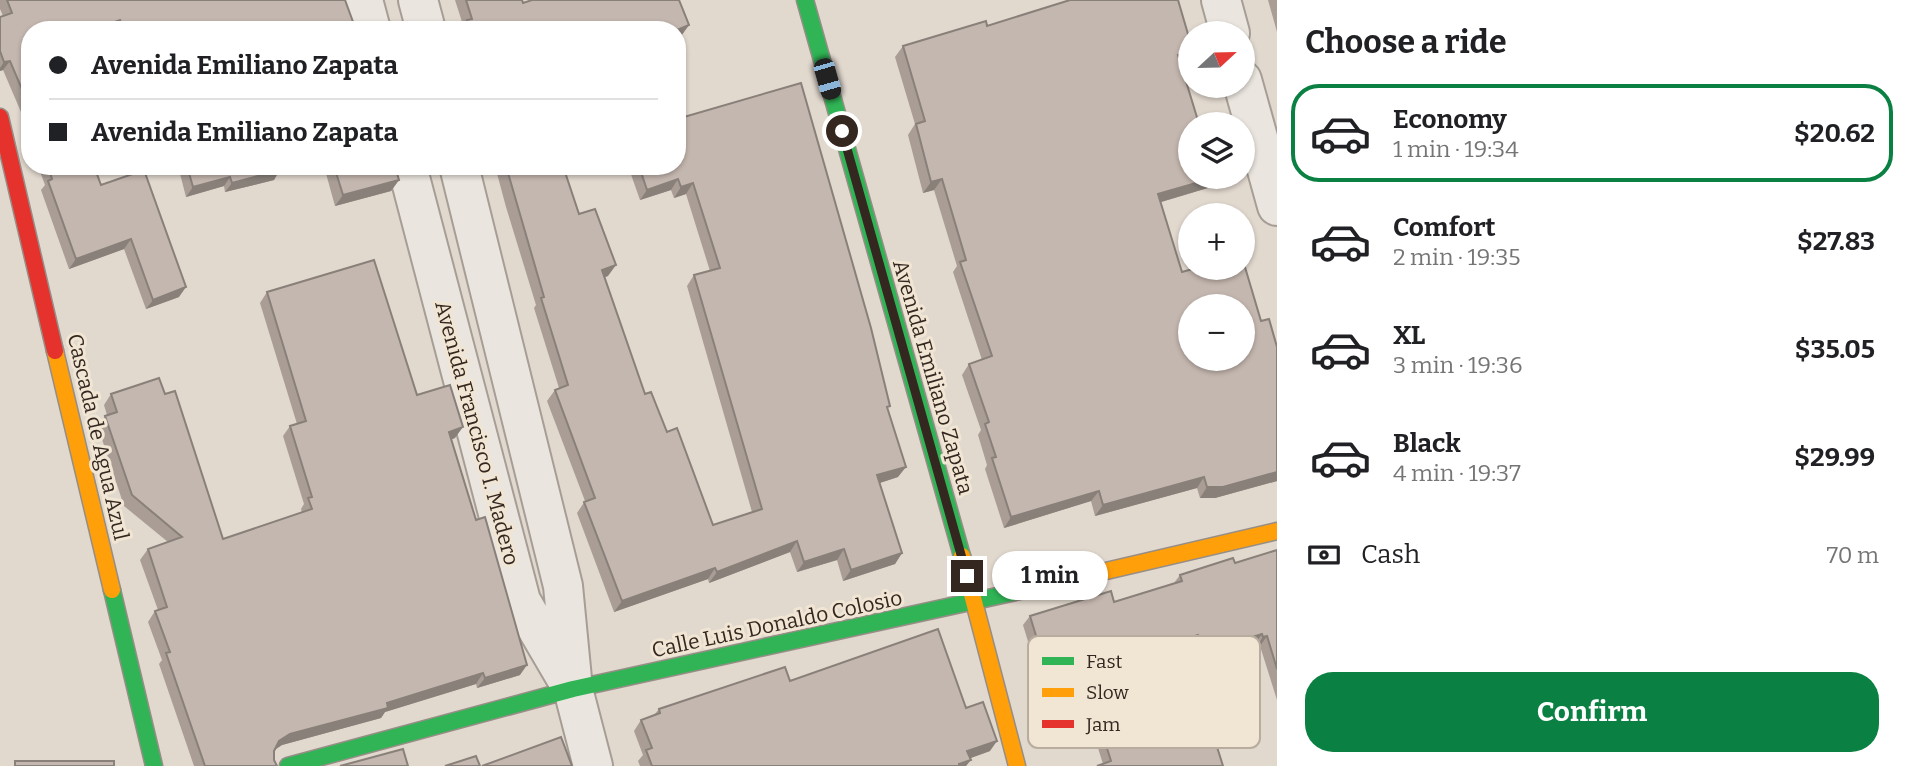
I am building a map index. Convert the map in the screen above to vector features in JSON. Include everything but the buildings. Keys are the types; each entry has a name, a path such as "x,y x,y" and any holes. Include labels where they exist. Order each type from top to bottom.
{"street":[{"path":"363,0 369,21"},
{"path":"418,0 424,21"},
{"name":"Avenida Emiliano Zapata","path":"805,0 975,603 1017,766"},
{"path":"1221,0 1227,21"},
{"path":"1247,98 1277,206"},
{"name":"Cascada de Agua Azul","path":"0,117 154,766"},
{"name":"Avenida Francisco I. Madero","path":"409,175 521,601 573,689"},
{"name":"Avenida Francisco I. Madero","path":"461,175 563,586 573,689 593,766"},
{"name":"Calle Luis Donaldo Colosio","path":"288,766 573,689 975,603 1277,531"}],"traffic: fast":[{"path":"805,0 962,556"},
{"path":"288,766 573,689 1029,589"},
{"path":"112,590 154,766"}],"traffic: slow":[{"path":"55,351 112,590"},
{"path":"1029,589 1277,531"},
{"path":"962,556 1017,766"}],"traffic: jam":[{"path":"0,117 55,351"}],"route":[{"path":"842,131 967,576"}]}
